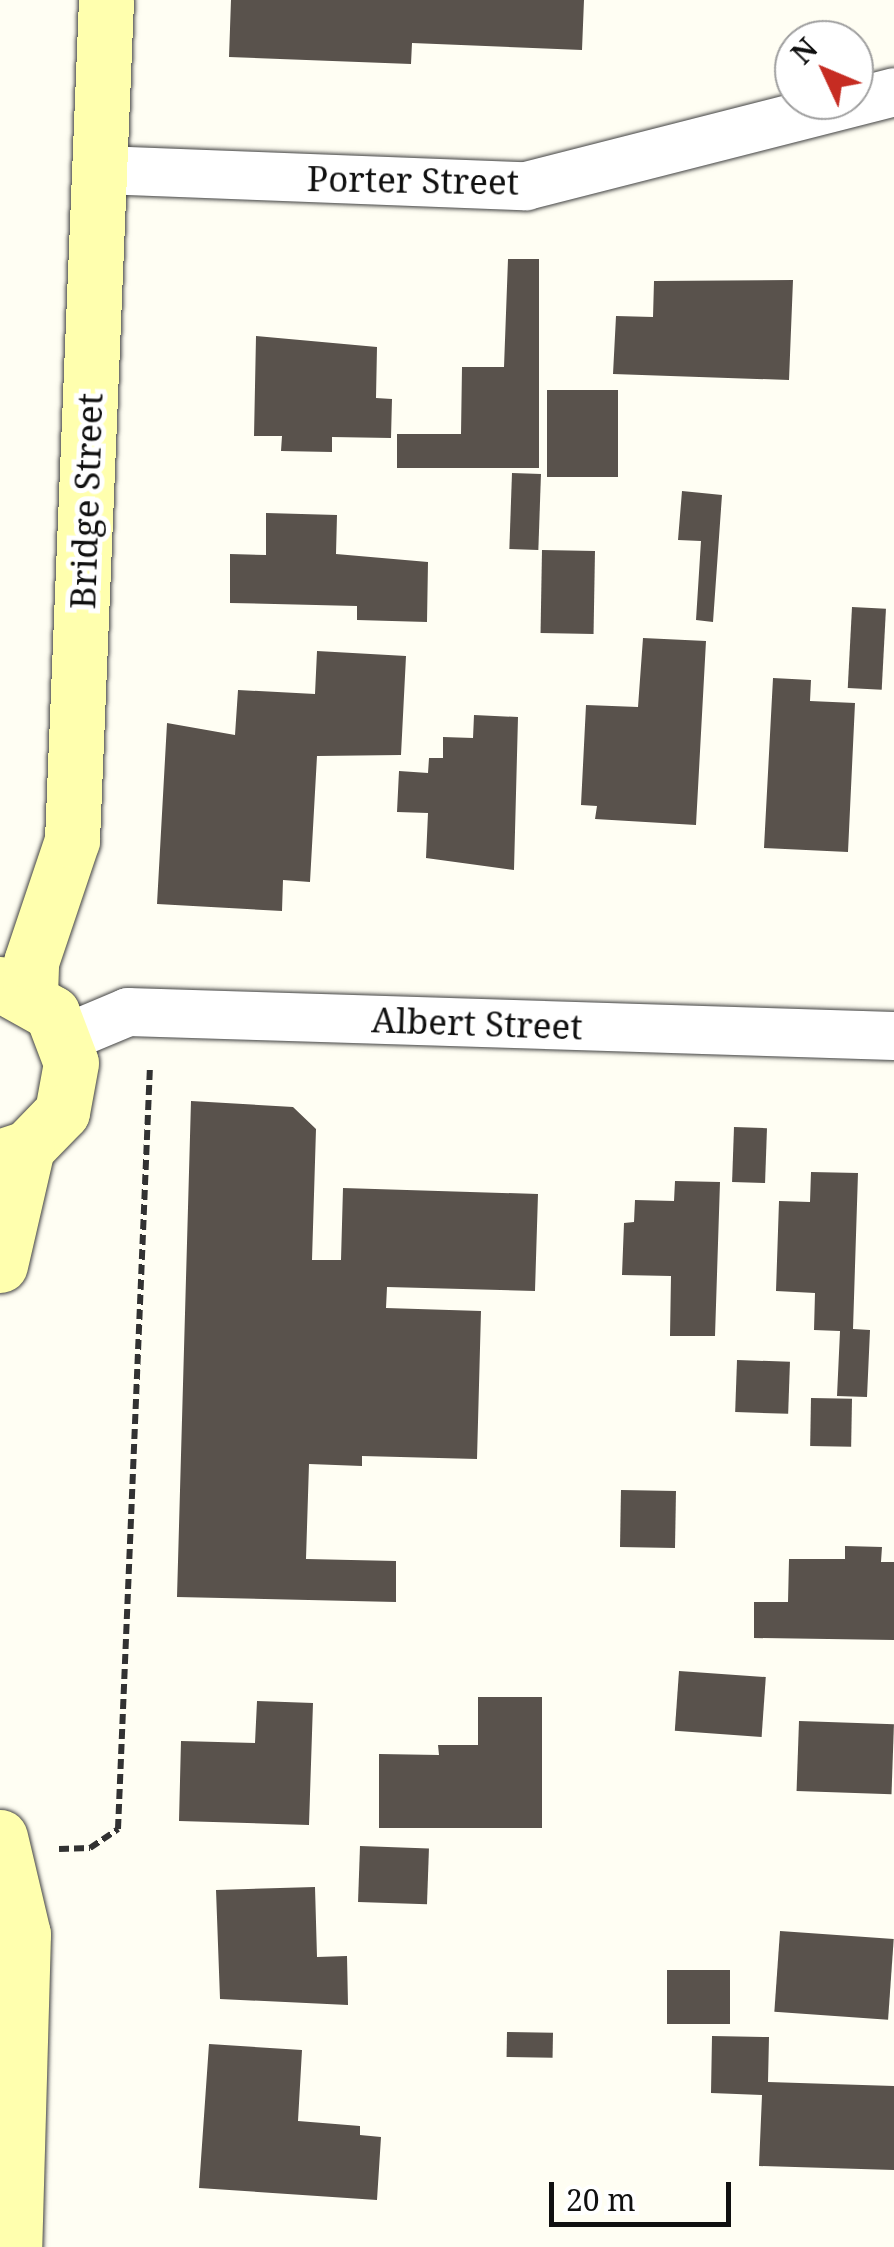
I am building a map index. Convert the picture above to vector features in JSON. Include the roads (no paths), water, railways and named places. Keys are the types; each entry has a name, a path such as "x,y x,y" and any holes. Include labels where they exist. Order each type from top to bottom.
{"street":[{"name":"Bridge Street","path":"15,989 31,962 72,840 106,0"},
{"name":"Porter Street","path":"100,170 526,186 894,92"},
{"path":"0,1265 14,1152 62,1112 70,1088 66,1038 15,989"},
{"name":"Albert Street","path":"66,1038 128,1012 894,1036"},
{"path":"0,1837 22,1934 14,2247"}]}
